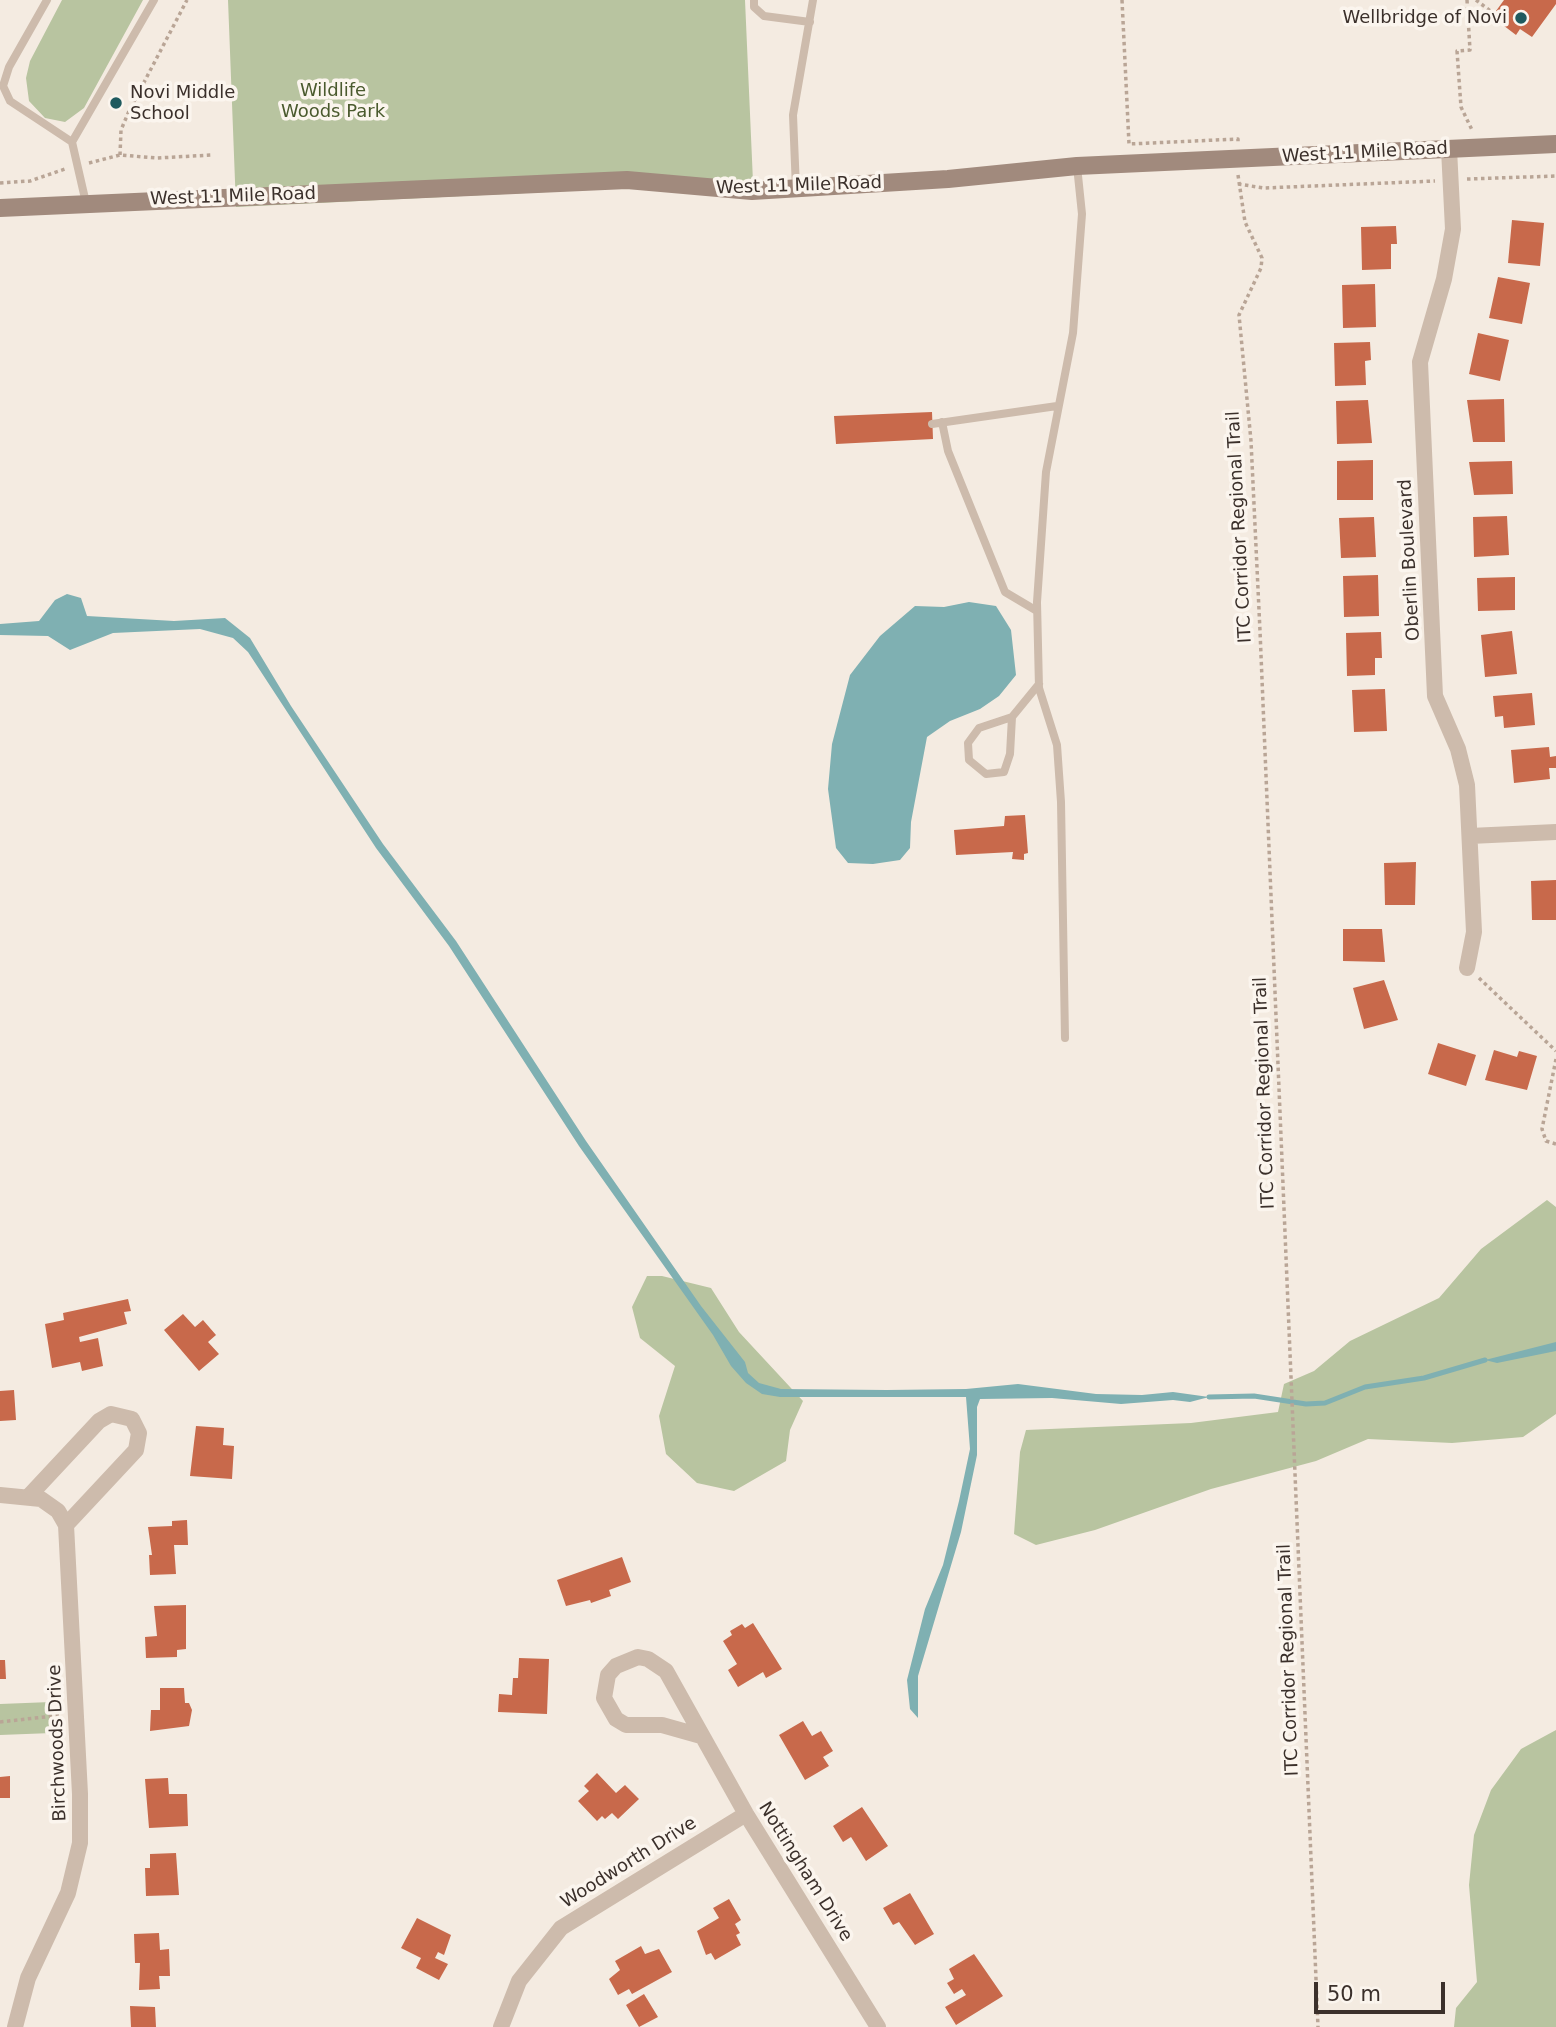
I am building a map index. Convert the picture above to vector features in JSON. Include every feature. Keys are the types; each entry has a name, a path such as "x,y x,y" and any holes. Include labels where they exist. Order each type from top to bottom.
{"street":[{"name":"West 11 Mile Road","path":"0,208 626,180 698,188 796,189 1077,166 1556,144"},
{"name":"Oberlin Boulevard","path":"1449,149 1453,229 1444,279 1420,362 1436,696 1458,749 1467,785 1475,932 1467,968"},
{"path":"1470,836 1556,832"},
{"path":"0,1494 29,1496 51,1504 66,1525 136,1450 139,1433 132,1419 111,1414 99,1421 29,1496"},
{"name":"Birchwoods Drive","path":"15,2027 28,1978 64,1904 78,1860 81,1828 78,1715 66,1525"},
{"name":"Nottingham Drive","path":"701,1736 662,1725 638,1727 616,1719 604,1698 608,1675 626,1660 638,1657 659,1664 666,1671 746,1814 878,2027"},
{"name":"Woodworth Drive","path":"500,2027 519,1981 561,1928 746,1814"}],"lane":[{"path":"47,0 9,67 3,86 10,101 72,142 86,203"},
{"path":"72,142 154,0"},
{"path":"754,0 754,7 764,16 810,22"},
{"path":"796,189 793,116 814,0"},
{"path":"1065,1038 1063,842 1057,745 1045,713 1039,684 1037,611 1038,557 1045,472 1073,332 1077,292 1082,214 1077,166"},
{"path":"932,424 1057,406"},
{"path":"942,422 948,451 1005,592 1037,611"},
{"path":"1012,717 1010,754 1004,772 986,774 969,760 968,743 979,728 1012,717 1039,684"}],"path":[{"path":"120,155 121,130 129,111 187,0"},
{"path":"1122,0 1129,144"},
{"path":"1468,0 1470,50 1457,51 1461,107 1473,130"},
{"path":"1476,0 1497,16"},
{"path":"0,183 30,181 120,155 158,158 212,155"},
{"name":"ITC Corridor Regional Trail","path":"1238,169 1245,222 1262,258 1261,268 1239,315 1251,455 1318,2027"},
{"path":"1238,184 1264,188 1556,176"},
{"path":"1467,968 1555,1048"},
{"path":"1556,1059 1542,1129 1546,1140 1556,1144"},
{"path":"0,1721 78,1715"}],"green space":[{"path":"62,0 143,0 84,108 65,122 45,118 29,101 26,78 30,61"},
{"name":"Wildlife Woods Park","path":"228,0 745,0 753,182 236,207"},
{"path":"1547,1200 1556,1207 1556,1414 1523,1437 1452,1443 1368,1439 1316,1461 1211,1489 1095,1530 1036,1545 1014,1534 1020,1452 1026,1430 1191,1423 1278,1412 1284,1384 1314,1371 1350,1341 1439,1298 1481,1249"},
{"path":"647,1276 662,1276 711,1288 739,1332 803,1401 790,1430 786,1461 734,1491 697,1483 666,1454 659,1416 675,1366 640,1338 632,1307"},
{"path":"51,1702 52,1733 0,1735 0,1704"},
{"path":"1556,1730 1556,2027 1454,2027 1456,2008 1477,1982 1469,1885 1474,1835 1491,1790 1521,1749"}],"water":[{"path":"67,594 81,598 87,616 174,621 225,618 250,638 291,706 383,844 456,941 586,1141 701,1306 745,1362 748,1373 759,1383 781,1389 887,1390 966,1389 1018,1384 1096,1394 1142,1395 1173,1392 1209,1397 1190,1402 1173,1400 1121,1404 1052,1398 980,1399 977,1407 977,1455 961,1532 918,1676 918,1718 910,1709 907,1680 925,1609 943,1565 970,1449 966,1397 780,1397 762,1394 746,1383 731,1366 713,1335 579,1146 449,946 376,848 248,652 233,638 200,629 113,633 70,650 48,636 0,635 0,624 39,621 55,600"},
{"path":"969,602 996,606 1011,630 1016,675 999,696 980,709 950,721 927,737 911,822 910,848 900,860 873,864 848,863 836,848 828,789 832,744 850,675 880,636 915,606 944,607"},
{"path":"1556,1342 1556,1351 1497,1363 1485,1360"}],"building":[{"name":"Wellbridge of Novi","path":"1504,0 1556,0 1556,4 1532,37 1520,29 1516,35 1495,19 1499,14 1496,11"},
{"path":"1512,220 1544,223 1540,266 1508,263"},
{"path":"1396,226 1397,244 1391,244 1391,269 1362,270 1361,227"},
{"path":"1498,277 1530,283 1522,324 1489,318"},
{"path":"1375,284 1376,327 1343,328 1342,285"},
{"path":"1478,333 1509,340 1500,381 1469,374"},
{"path":"1370,342 1371,360 1365,361 1366,385 1335,386 1334,343"},
{"path":"1504,399 1505,442 1473,442 1467,400"},
{"path":"1368,400 1372,443 1337,444 1336,401"},
{"path":"932,412 933,439 836,444 834,416"},
{"path":"1373,460 1373,500 1337,500 1337,461"},
{"path":"1512,461 1513,494 1474,495 1469,462"},
{"path":"1507,516 1509,555 1474,557 1473,517"},
{"path":"1374,517 1376,557 1341,558 1339,518"},
{"path":"1378,575 1379,616 1344,617 1343,576"},
{"path":"1515,577 1515,610 1478,611 1477,578"},
{"path":"1512,631 1517,674 1485,677 1481,635"},
{"path":"1381,632 1382,658 1375,658 1375,675 1347,676 1346,633"},
{"path":"1385,689 1387,731 1354,732 1352,690"},
{"path":"1532,693 1535,725 1504,728 1503,716 1495,717 1493,696"},
{"path":"1549,747 1550,757 1556,756 1556,768 1549,768 1550,779 1514,783 1511,750"},
{"path":"1025,815 1028,853 1024,854 1024,860 1012,859 1013,852 956,855 954,830 1004,826 1005,816"},
{"path":"1416,862 1415,905 1385,905 1384,863"},
{"path":"1556,880 1556,920 1532,920 1531,881"},
{"path":"1343,929 1382,929 1385,962 1343,961"},
{"path":"1384,980 1398,1020 1364,1029 1353,988"},
{"path":"1438,1043 1476,1055 1466,1086 1428,1074"},
{"path":"1494,1050 1517,1057 1519,1051 1537,1056 1527,1090 1485,1080"},
{"path":"128,1299 131,1311 124,1312 127,1324 79,1337 80,1342 98,1338 103,1366 82,1371 80,1362 52,1368 45,1324 64,1320 63,1313"},
{"path":"183,1314 195,1327 203,1320 216,1335 208,1342 219,1354 199,1371 164,1330"},
{"path":"14,1390 16,1420 0,1421 0,1391"},
{"path":"196,1426 224,1428 223,1445 234,1446 232,1479 190,1476"},
{"path":"187,1520 188,1545 174,1545 176,1574 150,1575 149,1555 152,1555 148,1527 172,1526 172,1521"},
{"path":"622,1557 631,1582 609,1590 611,1596 591,1603 590,1600 566,1606 557,1580"},
{"path":"186,1605 186,1649 177,1650 177,1657 146,1658 145,1637 157,1636 154,1606"},
{"path":"753,1623 782,1669 766,1678 763,1672 738,1687 728,1670 737,1664 723,1641 732,1635 730,1631 742,1624 745,1628"},
{"path":"519,1658 549,1659 547,1714 498,1712 499,1694 512,1695 513,1678 518,1678"},
{"path":"0,1660 5,1660 6,1679 0,1679"},
{"path":"160,1688 184,1688 185,1703 189,1703 192,1710 189,1726 150,1731 151,1710 160,1710"},
{"path":"803,1721 812,1736 821,1731 833,1751 823,1757 829,1766 805,1780 779,1735"},
{"path":"597,1773 616,1793 625,1785 639,1799 618,1819 612,1813 597,1821 578,1801 589,1791 584,1786"},
{"path":"10,1776 10,1798 0,1798 0,1777"},
{"path":"168,1778 169,1794 187,1794 188,1826 149,1828 145,1779"},
{"path":"862,1807 888,1846 866,1861 851,1837 843,1842 833,1826"},
{"path":"176,1853 179,1895 146,1896 145,1868 150,1868 150,1854"},
{"path":"910,1893 934,1934 915,1945 899,1922 893,1925 883,1908"},
{"path":"729,1899 741,1920 735,1924 740,1933 736,1935 741,1945 715,1960 711,1953 706,1955 697,1931 719,1918 713,1908"},
{"path":"417,1918 451,1935 444,1955 438,1952 435,1958 448,1964 439,1980 416,1968 421,1958 401,1948"},
{"path":"159,1933 160,1950 169,1949 170,1976 159,1976 160,1989 139,1990 140,1963 135,1963 134,1934"},
{"path":"641,1946 645,1954 659,1949 672,1972 632,1994 629,1989 618,1995 609,1979 620,1970 615,1961"},
{"path":"974,1954 1003,1996 956,2025 945,2007 966,1995 962,1989 954,1994 947,1983 954,1979 949,1969"},
{"path":"644,1994 658,2017 639,2027 626,2005"},
{"path":"130,2006 155,2007 156,2027 131,2027"}],"waterway":[{"path":"1209,1397 1254,1396 1306,1404 1325,1403 1365,1387 1424,1378 1485,1360"}],"place":[{"name":"Wellbridge of Novi","path":"1521,18"},
{"name":"Novi Middle School","path":"116,103"}]}
